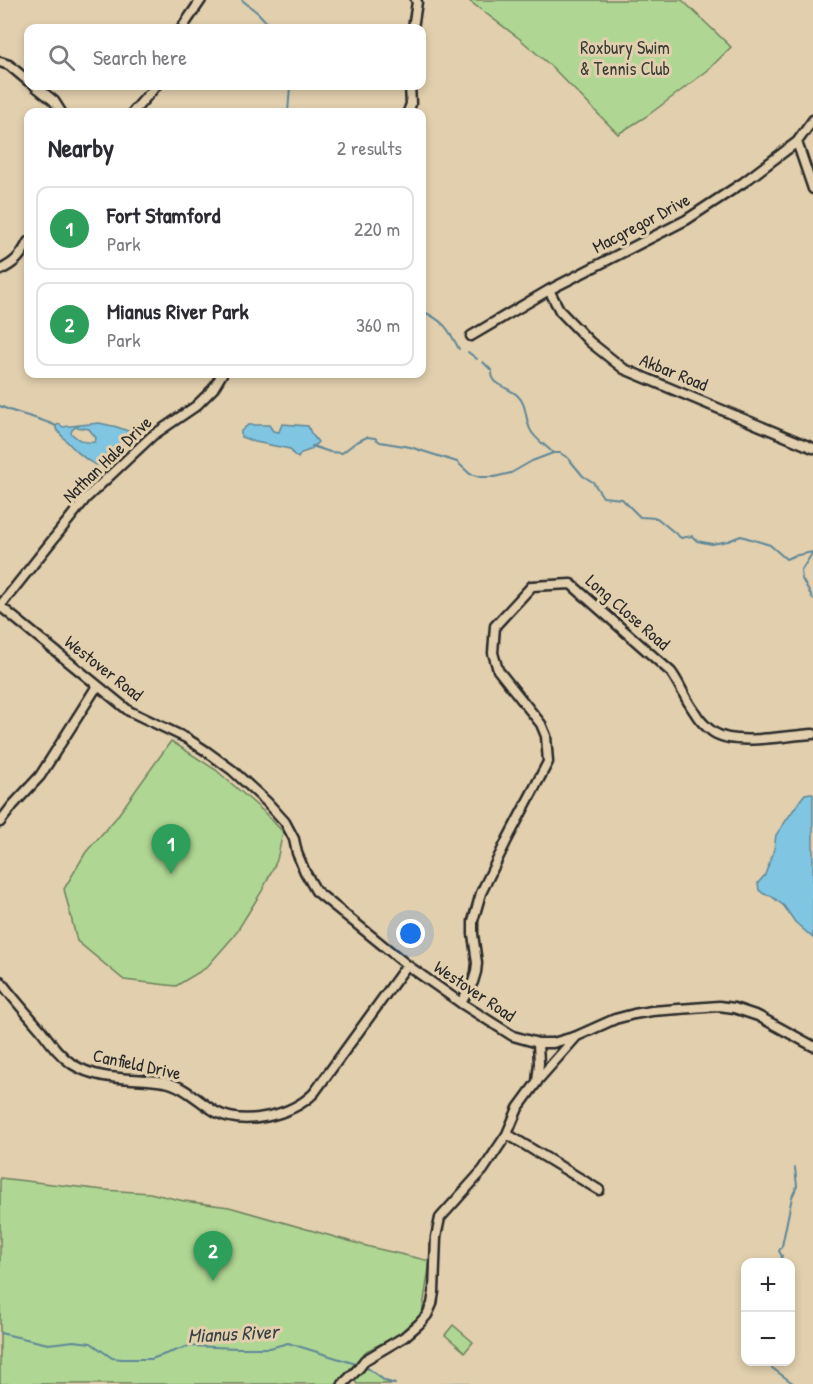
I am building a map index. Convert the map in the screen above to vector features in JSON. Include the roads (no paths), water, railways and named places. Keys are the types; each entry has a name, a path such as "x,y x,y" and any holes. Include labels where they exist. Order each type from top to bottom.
{"street":[{"path":"185,24 201,0"},
{"path":"414,24 416,0"},
{"path":"0,62 9,65 24,78"},
{"path":"40,90 58,108"},
{"path":"137,108 152,90"},
{"path":"410,90 410,108"},
{"name":"Macgregor Drive","path":"471,336 549,290 686,220 744,182 797,142 813,120"},
{"path":"797,142 813,189"},
{"path":"0,270 16,260 24,251"},
{"name":"Akbar Road","path":"549,290 560,312 590,342 624,369 813,448"},
{"name":"Nathan Hale Drive","path":"0,606 86,498 138,447 160,429 196,406 213,389 220,378"},
{"name":"Long Close Road","path":"461,1003 476,972 473,921 481,893 548,762 546,735 541,724 498,670 492,652 495,626 532,586 571,584 671,672 695,713 713,732 726,738 742,739 813,734"},
{"name":"Westover Road","path":"0,606 129,711 186,738 232,770 285,822 294,839 305,872 316,891 407,964 461,1003 513,1036 538,1043 553,1043 634,1014 719,1006 758,1016 813,1046"},
{"path":"0,822 40,776 97,686"},
{"name":"Canfield Drive","path":"0,981 57,1050 71,1063 85,1071 96,1075 179,1086 219,1113 246,1118 266,1118 295,1107 314,1093 407,964"},
{"path":"343,1384 364,1360 404,1337 427,1315 434,1292 436,1237 440,1218 483,1170 507,1134 518,1108 577,1036"},
{"path":"537,1082 538,1043"},
{"path":"507,1134 599,1190"}],"water":[{"path":"99,423 131,432 131,437 102,466 90,462 71,446 56,429 59,424 62,427","holes":["76,427 89,429 96,438 95,442 82,441 71,433"]},
{"path":"282,424 308,426 318,442 310,450 301,453 298,458 290,449 241,437 241,431 248,425 269,425 273,431 279,432"},
{"path":"805,794 813,795 813,938 795,922 784,906 759,890 758,883 765,875 776,835"}],"waterway":[{"path":"242,0 268,24"},
{"path":"288,108 290,90"},
{"path":"426,313 445,326 459,349"},
{"path":"468,352 477,359"},
{"path":"483,362 492,371 492,376 497,383 517,395 524,407 532,433 553,453"},
{"path":"0,406 56,426"},
{"path":"312,446 342,453 367,437 375,438 380,442 410,447 457,462 470,474 480,477 511,473 532,461 553,453 560,453 568,458 583,476 593,482 603,497 622,499 640,517 657,518 681,538 692,536 697,541 712,544 741,536 770,545 786,559 813,552"},
{"path":"813,552 801,571 802,579 813,599"},
{"path":"781,1258 779,1251 792,1197 797,1186 795,1168"},
{"name":"Mianus River","path":"0,1333 48,1344 74,1341 91,1343 112,1358 122,1359 151,1359 189,1346 270,1348 288,1343 356,1364 369,1369 385,1381 395,1384"},
{"path":"769,1366 794,1384"},
{"name":"Mianus River","path":"441,1384 469,1384"}],"place":[{"name":"Fort Stamford","path":"171,874"},
{"name":"Mianus River Park","path":"213,1281"}],"park label":[{"name":"Roxbury Swim & Tennis Club","path":"625,57"}]}
